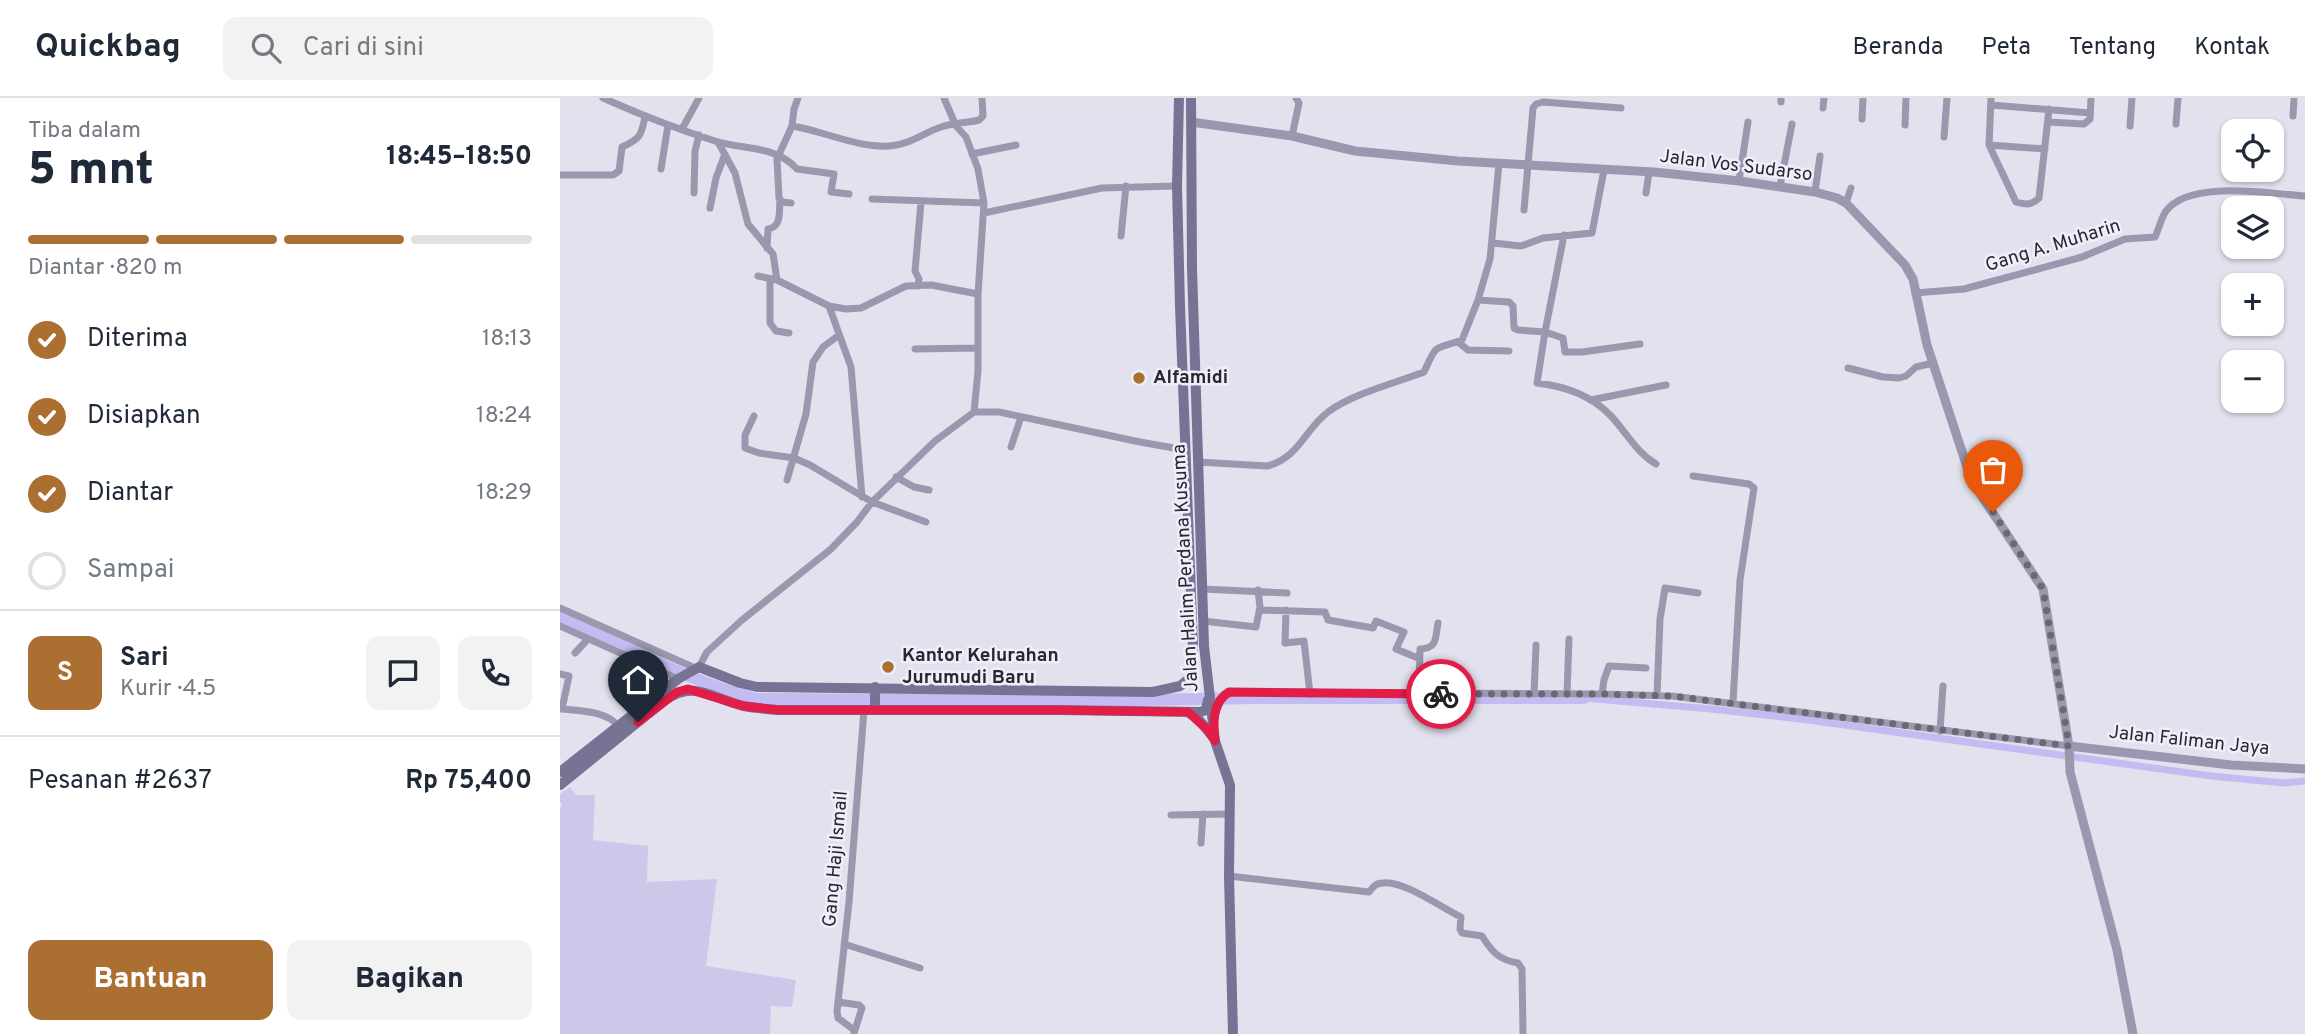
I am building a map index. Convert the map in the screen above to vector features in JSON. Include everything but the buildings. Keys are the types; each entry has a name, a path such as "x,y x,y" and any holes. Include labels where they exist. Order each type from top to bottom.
{"main road":[{"name":"Jalan Halim Perdana Kusuma","path":"875,689 1153,692 1180,686 1191,677 1193,648 1177,186 1178,98"},
{"name":"Jalan Halim Perdana Kusuma","path":"1191,98 1195,364 1203,621 1215,741 1230,785 1228,876 1233,1034"},
{"path":"1180,306 1194,306"},
{"path":"1182,365 1195,364"},
{"path":"560,772 679,678 696,668 757,687 875,689 871,708"},
{"path":"560,785 665,700 688,689 743,706 766,709 1200,712 1206,710 1211,698"},
{"path":"1188,712 1208,730 1215,741"}],"street":[{"path":"603,98 645,117 718,142 778,155 797,169 834,174 831,192 849,194"},
{"path":"682,129 699,98"},
{"path":"767,249 768,229 775,228 778,224 778,155 792,126 797,98"},
{"path":"944,98 956,126 966,137 978,169 984,203 974,412"},
{"path":"792,126 854,141 889,146 911,142 943,126 956,126 979,120 983,116 982,98"},
{"path":"1292,136 1299,103 1296,98"},
{"path":"1823,108 1824,98"},
{"path":"1862,119 1863,98"},
{"path":"1905,125 1906,98"},
{"path":"1944,137 1947,98"},
{"path":"2048,122 2084,124 2090,119 2091,98"},
{"path":"2130,126 2132,98"},
{"path":"2176,124 2178,98"},
{"path":"2294,98 2294,116"},
{"path":"1524,210 1533,108 1536,104 1543,102 1621,108"},
{"path":"2049,109 2039,198 2033,203 2016,202 1989,145 1991,102 2090,113"},
{"path":"560,175 614,175 619,171 622,147 637,140 645,117"},
{"name":"Jalan Vos Sudarso","path":"1191,122 1292,136 1355,151 1649,172 1780,186 1815,192 1846,203 1905,265 1913,279 1933,363 1974,484 2043,589 2069,761 2117,950 2133,1034"},
{"path":"1739,181 1748,122"},
{"path":"1780,186 1792,124"},
{"path":"661,169 668,125"},
{"path":"694,193 695,151 699,135"},
{"path":"718,142 735,173 748,224 775,260 771,323 776,331 789,333"},
{"path":"972,154 1016,145"},
{"path":"1989,145 2045,149"},
{"path":"710,208 716,178 726,154"},
{"path":"1815,192 1820,156"},
{"path":"1198,462 1267,466 1277,463 1299,447 1327,413 1356,398 1424,373 1433,351 1439,346 1462,340 1478,300 1493,243 1499,163"},
{"path":"1493,243 1521,246 1564,235 1592,233 1604,170"},
{"path":"1646,193 1649,172"},
{"path":"984,213 1086,191 1126,186 1177,186"},
{"path":"1121,236 1126,186"},
{"path":"1846,203 1851,188"},
{"name":"Gang A. Muharin","path":"1915,293 1964,289 2082,257 2125,239 2155,237 2166,211 2187,196 2202,192 2305,196"},
{"path":"780,199 782,202 791,203"},
{"path":"872,199 984,203"},
{"path":"918,286 915,271 920,202"},
{"path":"1564,235 1537,383 1560,386 1591,400 1610,414 1644,457 1656,464"},
{"path":"758,276 773,279 829,306 846,309 861,308 906,286 943,287 978,294"},
{"path":"1478,300 1509,302 1513,306 1514,328 1545,332 1563,338 1565,352 1640,344"},
{"path":"829,306 853,377 862,497"},
{"path":"786,480 806,414 813,362 823,347 839,335"},
{"path":"1458,342 1468,350 1509,351"},
{"path":"915,349 978,348"},
{"path":"1848,368 1899,378 1906,376 1916,366 1933,363"},
{"path":"1591,400 1666,385"},
{"path":"560,608 696,668 708,652 742,620 831,549 896,477 935,441 974,412 999,412 1185,450"},
{"path":"754,416 745,435 745,448 810,464 862,497 926,522"},
{"path":"1011,447 1021,417"},
{"path":"1693,476 1749,484 1754,488 1740,580 1733,702"},
{"path":"896,477 914,487 929,490"},
{"path":"1657,695 1660,619 1665,588 1698,593"},
{"path":"1202,590 1287,593"},
{"path":"1203,621 1256,627 1260,610 1258,590"},
{"path":"1260,610 1325,612 1328,620 1373,628 1376,621 1388,624 1404,632 1396,649 1418,658"},
{"path":"1286,610 1285,643 1304,641 1310,694"},
{"path":"1419,694 1420,649 1433,646 1438,624"},
{"path":"560,626 679,678"},
{"path":"575,653 588,639"},
{"path":"1567,694 1569,639"},
{"path":"1534,694 1536,645"},
{"path":"1602,694 1609,666 1646,668"},
{"path":"560,674 569,676 561,709 613,718 618,726"},
{"path":"1940,731 1943,687"},
{"path":"1211,698 1234,692 1419,694 1471,691 1657,695 1733,702 2069,748"},
{"name":"Gang Haji Ismail","path":"854,1032 838,1018 837,1010 871,708"},
{"name":"Jalan Faliman Jaya","path":"2069,748 2231,765 2305,769"},
{"path":"1201,843 1203,814"},
{"path":"1171,815 1230,814"},
{"path":"1228,876 1369,892 1377,884 1386,882 1428,897 1436,906 1461,917 1462,933 1482,936 1493,954 1506,962 1518,963 1522,969 1523,1034"},
{"path":"844,944 920,968"},
{"path":"838,1002 863,1008 854,1032"}],"shaded area":[{"path":"570,787 576,795 595,795 593,840 648,846 647,882 717,879 706,966 796,980 792,1007 771,1006 770,1034 560,1034 560,794"}],"waterway":[{"path":"560,616 681,673 756,699 1085,701 1584,698"},
{"path":"1584,698 1808,720 2211,776 2284,783 2305,781"}],"way so far":[{"path":"1441,694 1672,696 2069,746 2043,589 1993,512"}],"place":[{"name":"Alfamidi","path":"1139,378"},
{"name":"Kantor Kelurahan Jurumudi Baru","path":"888,667"}],"route":[{"path":"638,722 677,692 688,689 743,706 778,710 1188,712 1199,720 1215,741 1213,719 1224,695 1229,692 1441,694"}]}
